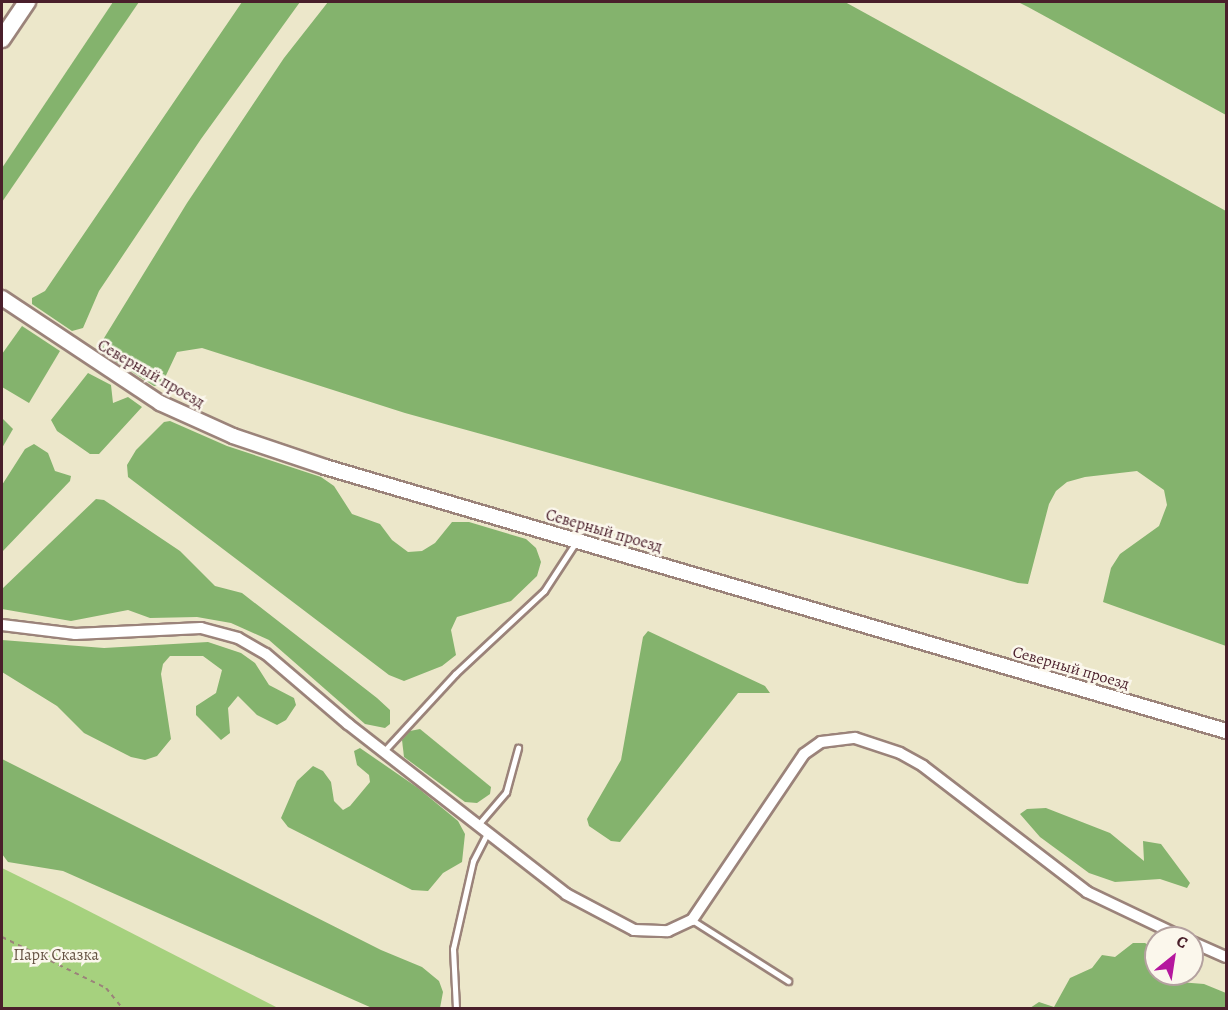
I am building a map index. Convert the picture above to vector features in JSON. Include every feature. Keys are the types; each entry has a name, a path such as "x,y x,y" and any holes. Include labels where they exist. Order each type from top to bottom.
{"main road":[{"path":"2,39 27,2"}],"street":[{"name":"Северный проезд","path":"2,298 123,380 195,421 325,467 1227,731"},
{"path":"2,625 75,634 182,628 221,632 266,654 487,834 566,894 617,924 657,932 692,920 804,754 821,742 855,738 890,748 923,766 1087,892 1159,926"},
{"path":"1204,947 1227,957"}],"lane":[{"path":"384,751 454,674 544,591 577,540"},
{"path":"477,826 506,792 518,747"},
{"path":"456,1008 453,949 473,861 487,834"},
{"path":"692,920 788,981"}],"path":[{"path":"2,937 106,988 122,1008"}],"green space":[{"path":"113,2 139,2 2,202 2,168"},
{"path":"242,2 300,2 201,139 99,291 83,328 72,331 32,304 32,298 45,291"},
{"path":"328,2 845,2 1226,211 1226,646 1103,602 1111,568 1120,554 1159,526 1167,505 1164,490 1137,471 1085,477 1067,482 1056,491 1049,504 1028,584 1018,583 405,413 202,348 177,352 161,386 154,386 104,354 101,343 187,203 284,58"},
{"path":"1018,2 1226,2 1226,115 1028,7"},
{"path":"22,326 60,351 29,403 2,387 2,354"},
{"path":"88,373 111,385 113,403 128,397 142,407 99,454 90,454 57,431 51,420"},
{"path":"2,418 13,429 2,448"},
{"path":"170,421 227,446 321,477 334,486 352,514 380,524 392,540 408,552 422,551 435,543 452,522 469,522 526,539 536,548 541,562 537,576 511,601 457,617 451,630 456,655 442,666 404,681 389,675 128,477 127,465 136,450 164,422"},
{"path":"34,444 48,453 55,471 71,476 70,481 2,552 2,485 25,449"},
{"path":"96,499 104,500 180,551 215,586 242,593 377,698 390,710 390,724 385,728 365,724 269,640 231,623 197,617 150,618 128,610 71,621 2,609 2,589"},
{"path":"648,631 765,686 770,693 738,693 620,842 611,841 589,826 587,819 621,760 643,637"},
{"path":"2,640 104,648 208,642 241,653 255,663 269,685 294,698 296,705 286,720 277,725 257,715 238,696 228,708 230,733 221,740 196,715 196,706 216,693 222,670 203,656 170,656 163,664 161,674 171,739 157,756 145,760 131,757 84,733 57,706 2,672"},
{"path":"420,729 491,787 490,794 477,803 465,802 404,757 402,740 410,731"},
{"path":"360,748 418,788 458,821 465,834 462,862 443,873 428,891 412,890 288,827 281,818 297,781 313,766 323,771 331,782 334,801 343,810 350,806 370,782 369,775 357,765 354,751"},
{"path":"2,759 381,950 422,967 439,981 443,992 440,1008 372,1008 63,871 8,862 2,854"},
{"path":"1046,808 1110,833 1144,861 1143,841 1161,844 1190,883 1187,888 1160,879 1115,882 1089,873 1040,837 1020,814 1027,809"},
{"name":"Парк Сказка","path":"2,868 73,903 278,1008 2,1008"},
{"path":"1133,943 1144,943 1144,986 1204,986 1204,984 1226,993 1226,1008 1030,1008 1039,1002 1054,1007 1070,978 1092,968 1102,955 1115,957"}]}
